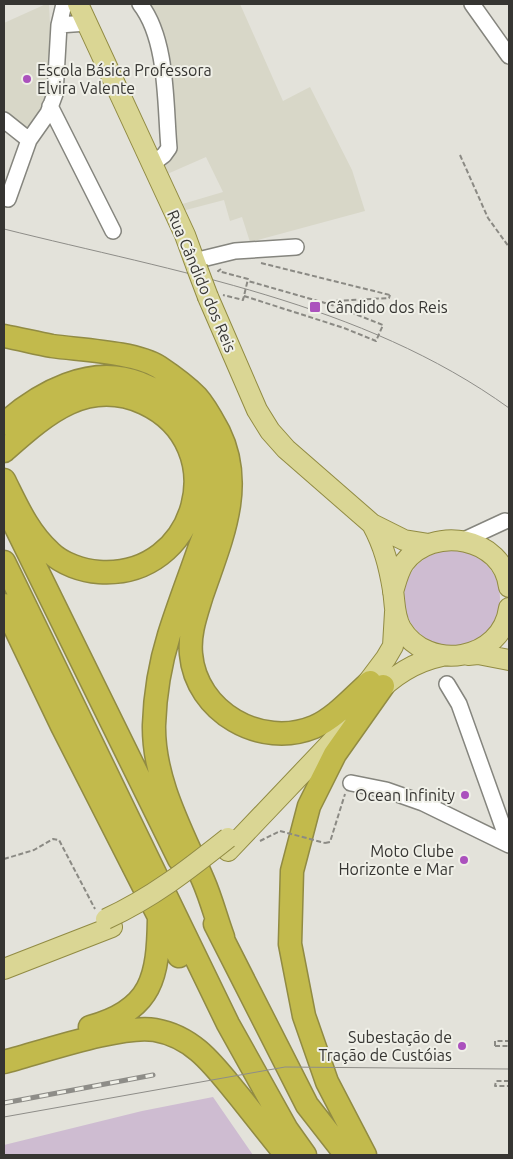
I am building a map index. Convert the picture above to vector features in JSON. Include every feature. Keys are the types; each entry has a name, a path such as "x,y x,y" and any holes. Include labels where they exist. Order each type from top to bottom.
{"highway":[{"path":"4,336 51,346 119,354 158,366 198,398 213,420 227,448 232,479 231,507 192,627 191,655 198,682 206,696 221,712 237,724 268,732 294,732 314,726 376,684"},
{"path":"4,451 13,425 31,393 57,377 85,367 104,364 130,366 174,380"},
{"path":"13,425 62,386 106,376 129,379 161,391 184,411 199,430 210,456 214,485 210,518 169,635 158,676 154,726 162,779 204,882 223,937"},
{"path":"4,480 30,530 52,554 72,566 91,571 113,573 136,569 157,557 176,542 189,518 196,494 194,466 185,441 172,422 154,408 135,399 110,394 90,396 68,402 47,415 13,425"},
{"path":"4,503 172,845 223,937 307,1105 346,1155"},
{"path":"4,562 228,1024 286,1128"},
{"path":"4,605 62,726 159,918 220,1030 305,1155"},
{"path":"4,644 29,672 62,726"},
{"path":"365,1155 327,1082 304,1016 290,944 292,872 308,806 335,754 376,684"},
{"path":"4,1049 106,1022 134,1005 144,995 156,970 159,918"},
{"path":"4,1062 119,1032 154,1030 168,1033 184,1039 206,1056 286,1155"}],"main road":[{"name":"Rua Cândido dos Reis","path":"78,4 196,264 212,295 257,410 270,431 286,450 372,524 404,540 429,544"},
{"name":"Rua Cândido dos Reis","path":"372,524 385,551 394,602 401,628 412,641 426,650 442,656 464,656 479,650 492,641 502,628 509,613 509,608"},
{"name":"Rua Cândido dos Reis","path":"394,602 397,577 404,563 415,552 429,544 446,539 464,540 480,546 507,571"},
{"path":"4,958 142,912 183,886 292,785 376,684 393,646 394,602"},
{"path":"509,613 509,632"},
{"path":"464,656 478,654 509,660"},
{"path":"376,684 424,659 442,656"},
{"path":"4,969 106,923"}],"street":[{"path":"8,199 29,140 50,106 55,94 59,25 64,4"},
{"path":"140,4 152,25 157,42 162,68 169,148 164,155 152,164"},
{"path":"472,4 509,56"},
{"path":"59,25 87,23"},
{"path":"50,106 113,231"},
{"path":"4,120 29,140"},
{"path":"196,264 235,252 296,247"},
{"path":"464,540 505,521"},
{"path":"447,684 459,704 509,845"},
{"path":"351,783 386,790 423,803 509,845"}],"path":[{"path":"460,155 488,218 509,247"},
{"path":"257,263 390,295 389,298 333,301 332,305"},
{"path":"224,266 218,271 332,305 382,326 376,341 344,328 244,296"},
{"path":"212,295 243,300 248,281"},
{"path":"280,831 325,843 330,842 348,785 351,783"},
{"path":"4,858 34,850 53,840 59,840 106,923"},
{"path":"509,1041 495,1041 495,1046 509,1046"},
{"path":"509,1081 496,1081 496,1086 509,1086"}],"shaded area":[{"name":"Escola Básica Professora Elvira Valente","path":"49,4 52,65 47,94 40,115 32,125 26,127 19,126 4,113 4,23"},
{"path":"145,4 240,4 283,101 310,87 352,170 365,211 250,242 242,217 230,221 224,200 182,211 179,205 223,192 206,157 165,175 163,163 173,155"},
{"path":"452,550 470,554 486,564 496,580 500,598 496,616 486,632 470,642 452,646 434,642 418,632 408,616 404,598 408,580 418,564 434,554"},
{"path":"213,1097 253,1155 4,1155 4,1145 142,1111"}],"tram line":[{"path":"4,229 201,277 266,295 330,316 392,341 452,372 509,408"},
{"path":"4,1117 285,1067 509,1069"}],"railway":[{"path":"4,1103 153,1075"}],"place":[{"name":"Escola Básica Professora Elvira Valente","path":"27,79"},
{"name":"Cândido dos Reis","path":"315,307"},
{"name":"Ocean Infinity","path":"465,795"},
{"name":"Moto Clube Horizonte e Mar","path":"464,860"},
{"name":"Subestação de Tração de Custóias","path":"462,1046"}]}
